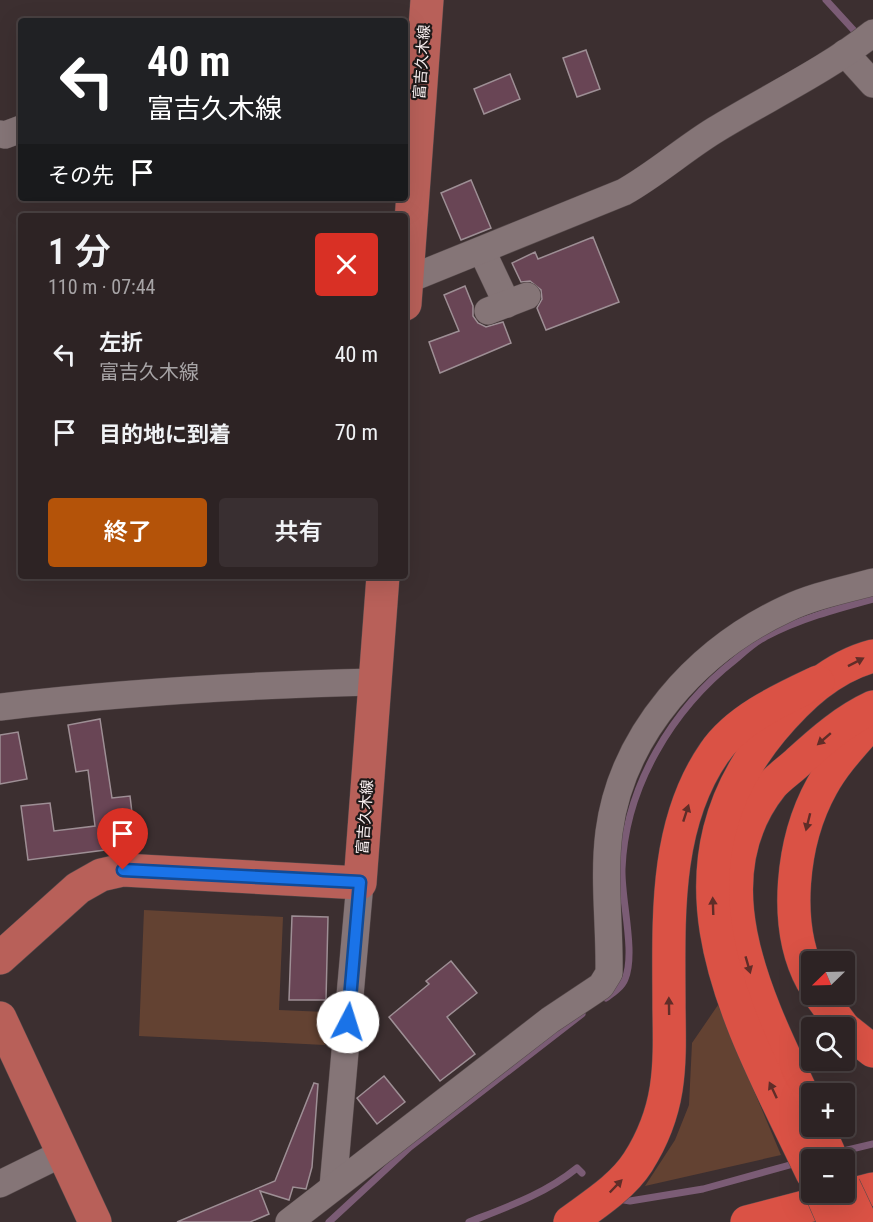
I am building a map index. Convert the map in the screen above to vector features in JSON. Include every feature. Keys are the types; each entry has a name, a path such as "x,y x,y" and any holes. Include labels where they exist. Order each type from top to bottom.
{"highway":[{"path":"570,1222 608,1194 637,1164 657,1125 670,1074 671,879 680,831 692,795 715,752 751,718 779,700 873,656"},
{"path":"801,1113 742,1021 726,978 715,930 712,873 718,837 743,772 760,744 787,712 819,682"},
{"path":"801,1100 748,969 739,933 738,870 743,844 754,816 773,785 830,733 873,707"},
{"path":"802,951 794,911 796,874 811,809 822,785 838,761 873,721"},
{"path":"855,1037 873,1051"},
{"path":"747,1222 873,1189"},
{"path":"825,1203 834,1222"},
{"path":"852,1203 861,1222"}],"main road":[{"name":"富吉久木線","path":"408,264 427,0"},
{"name":"富吉久木線","path":"360,882 383,579"},
{"path":"0,958 78,888 101,875 123,870 360,882"},
{"path":"0,1018 95,1222"}],"street":[{"path":"408,291 482,251 624,192 650,178 712,132 861,42 873,84"},
{"path":"0,134 5,135 18,130"},
{"path":"482,251 508,304"},
{"path":"289,1222 305,1213 333,1187 550,1020 601,986 609,974 607,854 616,804 627,770 641,740 680,686 722,648 765,619 811,599 873,582"},
{"path":"0,707 109,694 236,686 375,682"},
{"path":"333,1187 360,882"},
{"path":"0,1184 63,1153"}],"shaded area":[{"path":"144,910 283,917 279,1010 326,1012 325,1045 139,1036"},
{"path":"718,1005 781,1155 645,1186 675,1140 689,1105 692,1043"}],"building":[{"path":"586,50 600,89 577,97 563,58"},
{"path":"510,74 520,99 484,114 474,89"},
{"path":"471,180 491,228 461,240 441,193"},
{"path":"593,237 619,302 546,330 537,308 542,299 541,290 530,281 521,282 512,263 535,252 538,259"},
{"path":"465,286 473,306 473,316 478,323 486,327 503,322 511,343 440,373 429,342 459,331 444,295"},
{"path":"100,719 112,798 130,796 136,846 28,860 21,806 50,803 54,831 95,826 88,770 76,772 68,725"},
{"path":"18,732 27,779 0,784 0,735"},
{"path":"292,916 328,917 326,1000 289,1000"},
{"path":"451,961 477,993 447,1017 475,1054 440,1081 389,1017 429,984 426,981"},
{"path":"384,1076 405,1102 377,1124 357,1098"},
{"path":"314,1083 318,1084 312,1167 306,1189 293,1187 289,1200 260,1191 269,1214 250,1222 177,1222 275,1181"}],"waterway":[{"path":"826,0 859,36"},
{"path":"606,998 622,985 628,968 629,941 622,869 625,838 632,809 656,752 673,726 713,679 761,639 804,620 873,599"},
{"path":"329,1222 410,1147 582,1014"},
{"path":"852,1149 873,1144"},
{"path":"624,1200 630,1201 703,1189 797,1163"},
{"path":"469,1222 539,1193 577,1168 582,1173"}],"route":[{"path":"123,870 360,882 348,1022"}]}
